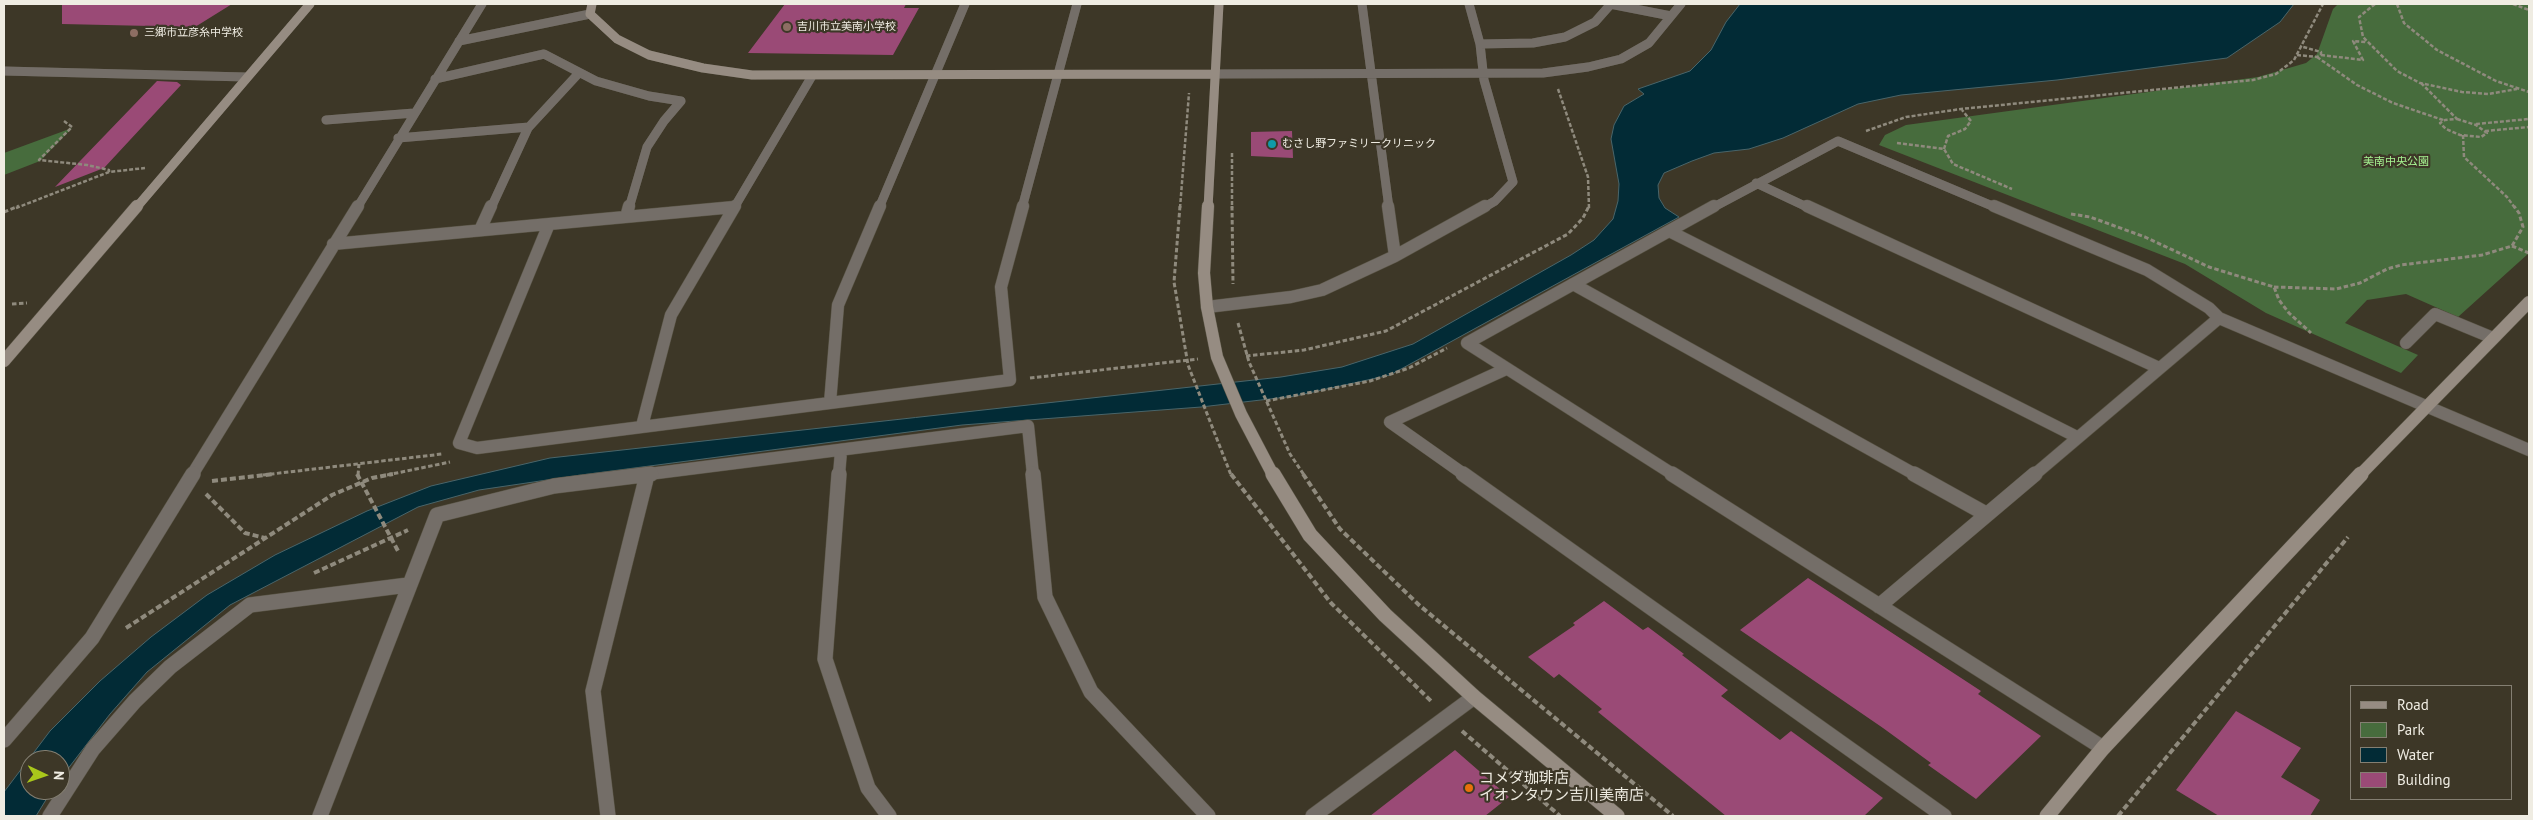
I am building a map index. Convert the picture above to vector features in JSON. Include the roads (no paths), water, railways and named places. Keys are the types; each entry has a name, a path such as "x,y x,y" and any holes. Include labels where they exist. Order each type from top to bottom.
{"street":[{"path":"4,362 310,4"},
{"path":"4,740 92,638 482,4"},
{"path":"590,14 592,4"},
{"path":"830,403 838,305 966,4"},
{"path":"549,224 459,443 466,448 1010,380 1001,287 1077,4"},
{"path":"1219,4 1204,241 1204,273 1207,307 1217,357 1241,414 1271,471 1310,536 1385,615 1474,697 1617,816"},
{"path":"1362,4 1395,256"},
{"path":"1207,307 1291,297 1322,290 1395,256 1495,201 1513,182 1484,74 1480,44 1469,4"},
{"path":"1480,44 1533,43 1565,37 1586,28 1611,4 1671,16"},
{"path":"590,14 617,39 650,55 703,68 752,74 812,76 1484,74 1543,73 1588,67 1621,59 1649,43 1681,4"},
{"path":"459,42 590,14"},
{"path":"435,79 544,54 578,74 634,92 681,101 664,121 647,147 626,217"},
{"path":"4,71 246,77"},
{"path":"480,230 529,127 578,74"},
{"path":"642,426 671,315 812,76"},
{"path":"326,120 414,113"},
{"path":"398,138 529,127"},
{"path":"2103,748 1467,343 1671,232 1756,183 1838,141 2147,270 2209,308 2219,318 2529,450"},
{"path":"1756,183 2159,368"},
{"path":"333,244 734,207"},
{"path":"1671,232 2077,437"},
{"path":"1573,284 1986,514"},
{"path":"2047,816 2103,748 2424,406 2529,302"},
{"path":"2406,343 2435,314 2493,338"},
{"path":"1879,606 2219,318"},
{"path":"1506,369 1390,422 1944,816"},
{"path":"320,816 408,585 438,515 554,486 841,452 1028,426 1045,597 1090,692 1208,816"},
{"path":"841,452 824,659 868,788 889,816"},
{"path":"608,816 593,691 646,475"},
{"path":"50,816 93,749 135,701 170,667 250,605 408,585"},
{"path":"1313,816 1474,697"}],"water":[{"path":"1740,4 2294,4 2280,22 2227,58 2057,80 1901,95 1858,104 1783,138 1749,149 1714,153 1692,161 1664,173 1658,185 1659,198 1665,208 1679,217 1390,375 1295,396 1201,407 962,425 581,475 479,490 418,507 230,605 147,672 110,714 70,766 70,750 36,750 50,731 100,681 151,637 207,595 275,555 367,511 431,486 550,458 1281,377 1342,367 1413,344 1571,255 1594,240 1613,219 1618,201 1619,184 1611,139 1614,125 1624,106 1644,94 1638,89 1690,71 1711,50 1726,22"},
{"path":"20,771 20,800 46,800 36,816 4,816 4,792"}],"place":[{"name":"吉川市立美南小学校","path":"787,27"},
{"name":"三郷市立彦糸中学校","path":"134,33"},
{"name":"むさし野ファミリークリニック","path":"1272,144"},
{"name":"コメダ珈琲店 イオンタウン吉川美南店","path":"1469,788"}],"park label":[{"name":"美南中央公園","path":"2396,162"}]}
